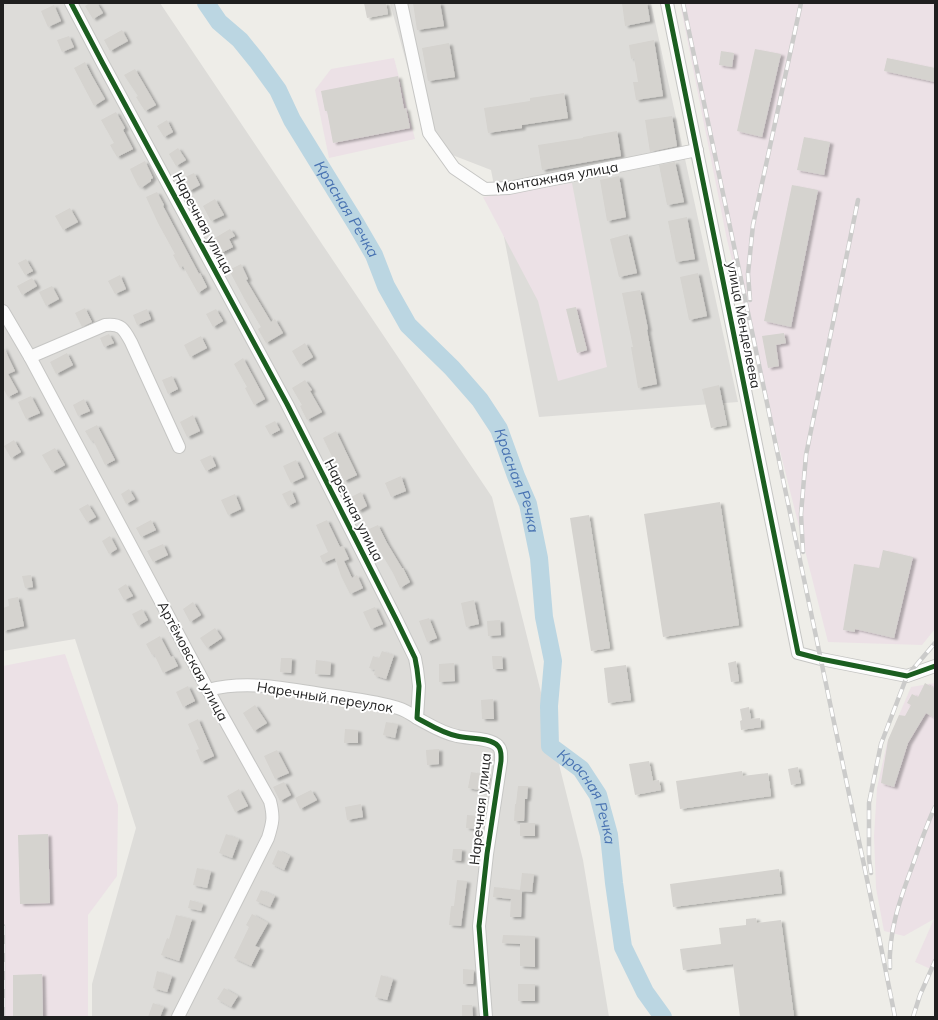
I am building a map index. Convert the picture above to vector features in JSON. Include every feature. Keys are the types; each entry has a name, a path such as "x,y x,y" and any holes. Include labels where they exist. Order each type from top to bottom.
{"street":[{"name":"Наречная улица","path":"71,3 287,404 400,625 415,658 417,668 419,686 417,718 434,728 456,736 488,740 498,746 501,752 479,926 486,1017"},
{"name":"Монтажная улица","path":"401,3 429,133 454,168 485,189 509,188 697,150"},
{"name":"улица Менделеева","path":"667,3 798,653 907,676 935,666"},
{"name":"Артёмовская улица","path":"3,311 30,358 208,690 270,801 273,812 273,820 268,838 178,1017"},
{"path":"30,358 105,325 113,324 120,327 125,331 131,342 180,447"},
{"name":"Наречный переулок","path":"208,690 218,687 242,685 266,686 371,702 399,708 417,718"}],"shaded area":[{"path":"3,3 160,3 492,497 583,860 609,1017 92,1017 92,984 136,828 75,639 3,651"},
{"path":"390,3 651,3 738,402 539,417 491,170 429,146"},
{"path":"680,3 935,3 935,629 922,645 828,642 727,240"},
{"path":"394,58 415,139 329,158 315,90 331,69"},
{"path":"572,183 607,367 558,381 538,301 483,197"},
{"path":"65,654 118,805 117,876 88,915 88,1017 3,1017 3,666"},
{"path":"935,683 935,971 915,962 934,919 904,936 884,931 876,888 874,836 877,788 887,743 911,687"}],"building":[{"path":"90,3 97,3 103,13 93,19 85,6"},
{"path":"364,3 386,3 388,14 367,18"},
{"path":"413,3 440,3 444,26 417,30"},
{"path":"622,3 647,3 650,21 625,26"},
{"path":"54,5 61,21 48,27 41,11"},
{"path":"122,30 128,41 110,51 104,40"},
{"path":"69,36 74,47 62,52 57,40"},
{"path":"654,40 663,96 636,100 633,82 638,82 634,58 631,59 629,45"},
{"path":"449,43 455,77 428,81 422,48"},
{"path":"755,49 781,54 762,137 737,131"},
{"path":"721,51 734,53 732,67 719,65"},
{"path":"887,58 935,68 935,82 884,71"},
{"path":"85,62 105,99 94,106 74,68"},
{"path":"135,69 156,105 145,111 136,97 138,96 124,75"},
{"path":"398,76 404,109 406,108 410,128 333,143 327,111 325,111 321,91"},
{"path":"564,93 568,118 522,125 522,128 488,133 484,108 530,101 530,98"},
{"path":"116,112 125,128 123,130 133,149 117,157 110,145 114,143 101,120"},
{"path":"672,116 677,146 650,152 645,120"},
{"path":"167,120 173,132 164,137 157,126"},
{"path":"617,131 621,156 542,170 538,145"},
{"path":"804,137 830,142 824,175 797,170"},
{"path":"178,148 186,160 176,166 169,154"},
{"path":"145,161 153,178 141,188 140,185 138,186 130,169"},
{"path":"675,162 684,202 667,205 659,165"},
{"path":"194,173 200,185 189,191 183,178"},
{"path":"619,176 626,217 607,221 600,180"},
{"path":"792,185 818,190 791,327 764,321"},
{"path":"157,192 164,205 163,206 207,287 198,293 183,266 180,268 173,255 175,254 146,197"},
{"path":"215,199 224,215 211,221 203,206"},
{"path":"70,208 78,222 63,230 55,216"},
{"path":"687,217 695,259 676,262 668,221"},
{"path":"230,229 235,236 229,239 233,247 221,253 213,239"},
{"path":"628,234 637,273 619,277 610,239"},
{"path":"26,259 33,271 25,275 18,263"},
{"path":"241,264 248,279 246,280 271,322 275,319 283,333 266,343 258,329 261,327 229,270"},
{"path":"698,273 707,316 689,320 680,277"},
{"path":"120,275 126,289 115,294 108,281"},
{"path":"32,278 37,286 22,295 17,286"},
{"path":"52,286 59,299 46,306 39,292"},
{"path":"640,290 657,384 638,388 631,347 633,347 622,293"},
{"path":"576,307 587,350 577,353 566,309"},
{"path":"85,308 92,322 82,327 75,313"},
{"path":"147,309 151,319 137,325 133,315"},
{"path":"216,309 223,321 213,327 206,314"},
{"path":"784,333 786,343 776,345 779,366 768,368 762,336"},
{"path":"109,334 114,343 104,347 100,338"},
{"path":"201,336 207,348 190,357 184,345"},
{"path":"305,343 313,357 300,365 292,351"},
{"path":"3,346 15,371 8,374 18,392 8,397 3,388"},
{"path":"67,353 73,365 56,374 50,362"},
{"path":"243,358 265,399 254,405 245,388 247,387 234,364"},
{"path":"172,376 178,389 168,394 162,380"},
{"path":"305,380 312,390 310,391 322,412 307,420 300,406 302,405 292,388"},
{"path":"719,385 727,425 711,428 702,389"},
{"path":"31,396 40,413 26,419 18,402"},
{"path":"84,399 90,411 78,416 73,405"},
{"path":"193,415 200,431 187,437 180,422"},
{"path":"275,421 280,430 270,435 265,426"},
{"path":"97,425 115,460 105,465 93,440 91,441 85,431"},
{"path":"336,431 357,475 344,481 323,438"},
{"path":"14,440 21,452 11,458 4,446"},
{"path":"55,448 65,465 52,472 42,455"},
{"path":"211,455 216,466 206,471 200,460"},
{"path":"296,460 304,477 291,483 283,466"},
{"path":"401,476 406,491 391,497 385,483"},
{"path":"129,489 135,499 126,504 121,494"},
{"path":"291,490 296,502 288,506 282,494"},
{"path":"361,492 367,506 358,511 351,497"},
{"path":"235,494 241,509 228,515 221,500"},
{"path":"720,502 739,625 663,637 644,514"},
{"path":"88,504 96,517 87,522 79,509"},
{"path":"589,515 610,648 591,651 570,518"},
{"path":"151,520 156,530 141,537 136,528"},
{"path":"327,520 340,547 343,546 349,559 344,561 352,578 357,575 363,588 350,594 341,576 335,558 323,563 320,556 328,552 316,525"},
{"path":"378,525 410,582 400,588 369,529"},
{"path":"110,536 117,549 109,554 102,541"},
{"path":"163,544 168,555 153,562 147,551"},
{"path":"883,550 913,557 894,638 855,629 855,632 843,630 854,564 879,568"},
{"path":"31,575 33,587 25,588 22,576"},
{"path":"126,584 133,596 124,600 118,589"},
{"path":"18,597 24,626 3,631 3,608 9,606 8,599"},
{"path":"474,600 479,624 466,627 461,603"},
{"path":"193,602 201,615 190,622 183,609"},
{"path":"375,607 383,624 371,629 363,612"},
{"path":"142,609 148,620 138,626 132,614"},
{"path":"429,618 437,638 427,642 419,621"},
{"path":"500,620 501,635 488,636 487,621"},
{"path":"215,628 222,638 207,648 200,638"},
{"path":"160,636 171,657 173,656 178,666 163,673 154,654 152,655 146,644"},
{"path":"382,651 394,655 386,679 374,675 375,670 369,668 373,656 379,658"},
{"path":"492,656 502,656 503,669 493,669"},
{"path":"281,658 292,658 291,673 280,672"},
{"path":"316,660 331,662 330,675 315,674"},
{"path":"736,661 739,681 731,682 728,663"},
{"path":"454,663 455,681 439,682 439,664"},
{"path":"626,665 631,700 608,703 604,668"},
{"path":"925,683 935,689 935,718 926,713 908,743 894,787 881,783 888,740 899,715 905,716 911,705 907,703 912,694 918,697"},
{"path":"188,686 195,701 183,707 176,692"},
{"path":"493,699 494,719 482,719 481,700"},
{"path":"255,705 267,723 254,731 243,713"},
{"path":"749,707 751,719 760,718 761,727 741,730 740,721 742,720 740,709"},
{"path":"198,719 214,756 201,762 196,750 199,749 188,724"},
{"path":"386,722 398,724 395,738 383,735"},
{"path":"345,729 358,730 358,743 344,743"},
{"path":"439,749 439,764 427,765 426,750"},
{"path":"277,750 289,773 275,779 264,756"},
{"path":"649,761 653,781 659,780 661,790 635,795 629,764"},
{"path":"798,767 801,783 791,785 788,769"},
{"path":"742,771 743,776 768,773 771,796 680,809 676,781"},
{"path":"471,772 488,775 485,791 468,788"},
{"path":"284,782 291,795 280,801 273,787"},
{"path":"518,786 528,786 527,799 525,799 524,821 514,821"},
{"path":"239,789 248,806 235,812 227,796"},
{"path":"311,790 317,800 300,809 295,798"},
{"path":"361,804 363,817 347,820 345,807"},
{"path":"467,815 478,816 476,829 466,828"},
{"path":"520,823 535,823 535,836 520,836"},
{"path":"48,834 50,903 20,904 18,835"},
{"path":"226,834 239,839 232,858 219,853"},
{"path":"453,849 462,849 461,861 452,860"},
{"path":"278,850 290,856 284,870 272,864"},
{"path":"197,868 211,871 207,888 193,885"},
{"path":"779,869 782,893 673,907 670,884"},
{"path":"522,873 534,874 532,892 522,891 521,917 510,917 511,899 493,897 494,887 520,890"},
{"path":"457,880 467,881 461,926 449,925 451,906 454,906"},
{"path":"261,890 275,896 270,907 256,901"},
{"path":"190,900 203,904 201,911 188,908"},
{"path":"252,914 268,923 255,946 260,948 251,966 234,958 249,927 246,925"},
{"path":"176,915 192,919 179,961 161,955 167,938 169,939"},
{"path":"756,918 757,923 781,920 794,1017 740,1017 733,964 683,970 680,949 721,944 719,928 746,925 746,919"},
{"path":"503,935 535,936 535,967 520,966 520,944 502,943"},
{"path":"463,969 474,970 473,984 463,984"},
{"path":"157,971 172,976 167,992 153,988"},
{"path":"42,974 43,1017 13,1017 13,975"},
{"path":"381,975 393,979 387,1000 375,997"},
{"path":"518,984 535,984 535,1001 518,1001"},
{"path":"224,988 238,996 231,1007 217,999"},
{"path":"153,1003 164,1007 160,1017 148,1017"},
{"path":"462,1005 472,1005 473,1017 462,1017"}],"waterway":[{"name":"Красная Речка","path":"206,3 219,22 240,40 278,90 292,120 374,255 386,286 408,325 452,368 480,400 499,429 528,504 539,558 544,617 553,661 549,706 550,746 581,769 598,795 609,835 623,947 645,992 663,1017"}],"railway":[{"path":"683,3 895,1017"},
{"path":"750,300 748,274 753,225 801,3"},
{"path":"803,552 801,514 806,455 858,200"},
{"path":"871,873 869,859 869,803 881,744 907,676 935,643"},
{"path":"890,968 891,942 899,904 935,807"},
{"path":"3,926 3,1017"},
{"path":"913,1017 920,995 935,961"}],"cycle path":[{"path":"71,3 287,404 415,658 419,686 417,718 452,735 490,741 500,749 501,761 487,854 479,926 486,1017"},
{"path":"667,3 798,653 907,676 935,666"}]}
